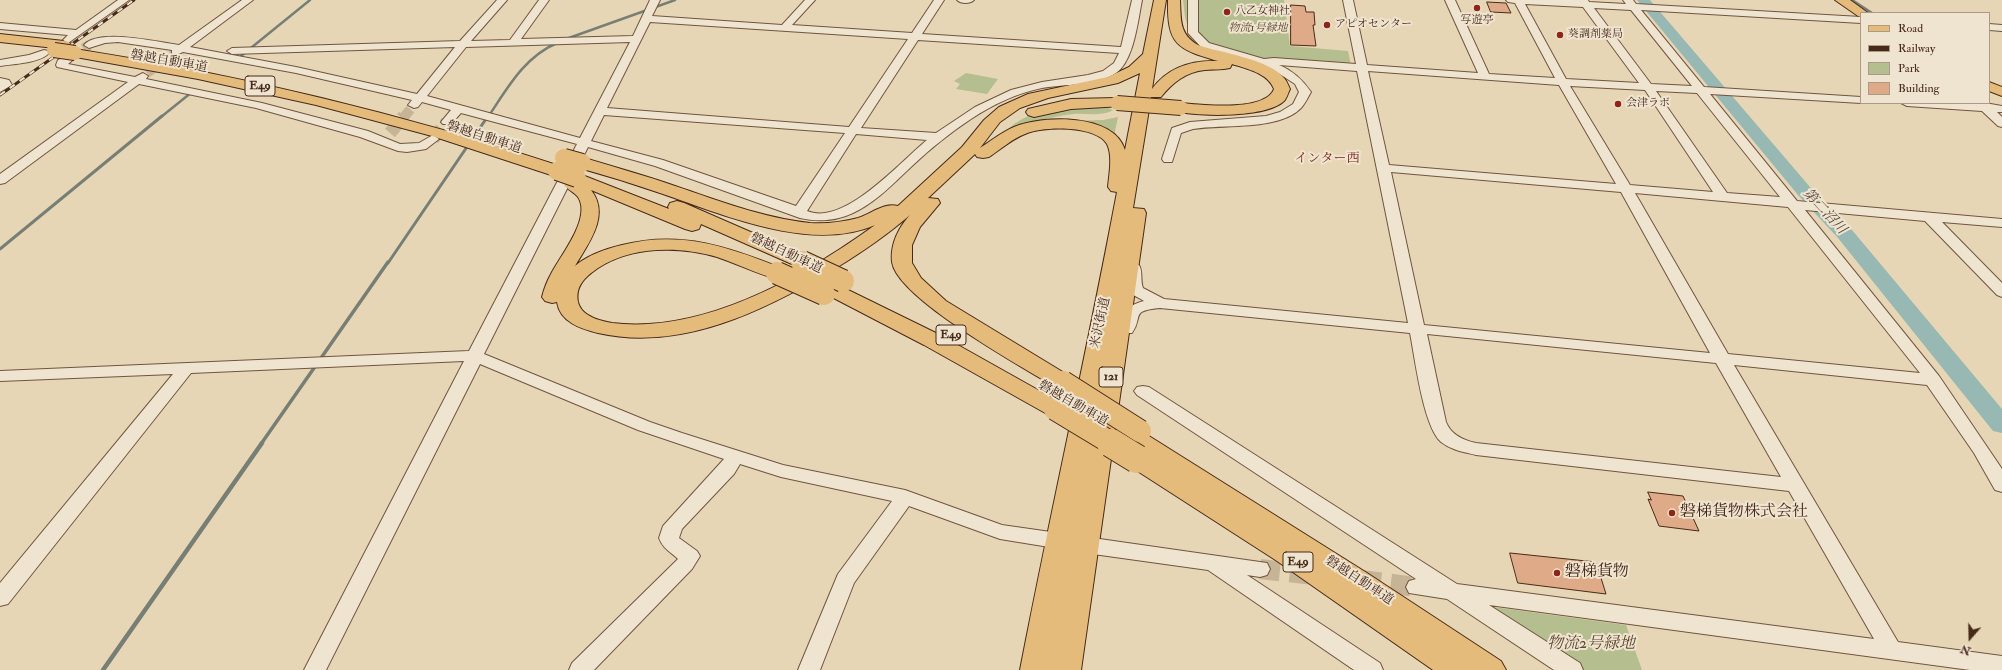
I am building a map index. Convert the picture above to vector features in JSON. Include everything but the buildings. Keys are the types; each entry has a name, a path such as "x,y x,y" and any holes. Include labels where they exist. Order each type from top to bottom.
{"highway":[{"name":"米沢街道","path":"1036,670 1072,544 1111,377 1122,260 1150,56 1160,0"},
{"name":"米沢街道","path":"1065,670 1072,544 1122,260 1156,94 1173,0"},
{"path":"559,167 578,174 587,197 591,213 585,232 564,266 553,288 552,297 554,307 559,316 568,324 582,331 599,335 635,339 674,336 692,332 748,313 799,288 835,268 887,233 976,152 1011,124 1036,111 1071,104 1117,101 1226,110 1254,108 1274,101 1281,95 1282,89 1280,83 1266,72 1199,51 1182,42 1178,36 1175,23 1173,0"},
{"name":"磐越自動車道","path":"0,38 68,49 256,86 442,130 467,132 511,151"},
{"name":"磐越自動車道","path":"0,43 68,49"},
{"path":"976,152 991,122 1004,111 1038,95 1108,82 1127,75 1138,68 1150,56"},
{"path":"1156,94 1163,83 1174,75 1202,65 1227,66 1247,70 1262,76 1270,85 1267,94 1262,98 1244,103 1220,105 1180,105"},
{"path":"976,152 1019,130 1043,124 1056,123 1075,125 1092,129 1108,137 1115,145 1118,164 1117,210 1112,243 1122,260"},
{"path":"442,130 511,151 578,174 651,183 773,224 817,230 832,229 871,220 933,192"},
{"name":"磐越自動車道","path":"578,174 789,267 833,288 932,340 1059,395"},
{"path":"833,288 789,267 736,257 704,247 675,244 651,245 618,252 587,267 576,276 569,286 566,294 571,312 579,319 598,326 630,332 672,330 714,319 736,311 791,285 860,244 933,192"},
{"path":"933,192 906,235 901,254 906,273 925,294 1059,395"},
{"name":"磐越自動車道","path":"833,288 962,340 1059,395 1298,541 1396,605 1490,670"},
{"name":"磐越自動車道","path":"1136,442 1287,554 1457,670"}],"main road":[{"path":"1841,0 1860,12"},
{"path":"1990,86 2002,92"}],"street":[{"path":"124,0 76,33 61,65 65,67 142,77 386,137 398,147 407,148 422,146 442,130 458,109"},
{"path":"178,51 248,0"},
{"path":"417,102 463,44 502,0"},
{"path":"513,42 544,0"},
{"path":"784,28 810,0"},
{"path":"799,212 939,0"},
{"path":"962,0 969,0"},
{"path":"204,52 296,70 417,102 458,109 585,142 659,163 804,215 817,217 832,215 853,208 888,181 937,137 975,110 1012,93 1043,85 1083,79 1113,70 1122,58 1137,0"},
{"path":"1168,159 1176,131 1184,126 1195,123 1231,122 1269,118 1281,115 1299,104 1305,92 1298,80 1283,69 1205,45 1193,33 1193,0"},
{"path":"1348,0 1437,422 1445,436 1455,443 1476,449 1795,485"},
{"path":"1450,0 1485,77"},
{"path":"1510,0 1585,2 1860,20"},
{"path":"1519,0 1562,82 1626,189 1722,359 1892,651"},
{"path":"1585,2 1648,87 1723,196"},
{"path":"1640,6 1713,91 1790,203 1933,380 1981,450 2002,485"},
{"path":"321,669 474,356 585,142 651,9 784,28 1124,50"},
{"path":"0,26 76,33"},
{"path":"1990,27 2002,28"},
{"path":"0,63 31,58 104,40 118,40 178,51 204,52 637,39"},
{"path":"1261,62 1274,61 1485,77 1860,100"},
{"path":"0,180 142,77"},
{"path":"0,81 5,82 6,84 0,89"},
{"path":"1932,104 1982,106 2002,109"},
{"path":"1982,106 2002,123"},
{"path":"600,111 937,137"},
{"path":"1383,168 1723,196 1790,203 1820,208 2002,222"},
{"path":"1928,216 2002,292"},
{"path":"1122,260 1134,270 1133,281 1136,290 1160,303"},
{"path":"1111,377 1121,369 1129,314 1138,308 1160,303 1418,330 1933,380"},
{"path":"0,376 474,356 644,426 781,471 905,497 1000,532 1072,544 1260,569"},
{"path":"0,598 187,367"},
{"path":"1143,392 1453,591 1572,670"},
{"path":"580,670 685,564 690,556 671,543 669,538 673,526 727,469 736,456"},
{"path":"809,670 845,580 905,497"},
{"path":"1213,563 1372,670"},
{"path":"1416,587 1892,651 2002,664"}],"green space":[{"name":"物流1号緑地","path":"1183,0 1284,0 1290,46 1348,51 1351,65 1262,59 1212,48 1189,31 1185,17"},
{"path":"966,73 998,79 987,94 956,89 960,84 954,81"},
{"path":"1103,106 1113,110 1098,114 1073,114 1055,117 1030,124 1004,134 1025,118 1037,113 1050,110"},
{"path":"1118,117 1114,136 1066,121 1103,120"},
{"name":"物流2号緑地","path":"1493,607 1626,625 1642,670 1584,670"}],"waterway":[{"path":"241,56 310,0"},
{"path":"566,39 675,0"},
{"name":"第二沼川","path":"1643,0 1804,191 1845,234 2002,425"},
{"path":"1852,0 1870,12"},
{"path":"488,117 509,85 526,65 545,49 557,43"},
{"path":"161,117 192,92"},
{"path":"0,249 162,116"},
{"path":"388,263 488,116"},
{"path":"261,444 388,262"},
{"path":"103,670 262,443"}],"tunnel":[{"path":"71,57 89,45"},
{"path":"147,73 174,54"},
{"path":"404,117 414,105"},
{"path":"390,133 404,116"},
{"path":"433,139 447,122"},
{"path":"1260,569 1314,575"},
{"path":"1361,580 1416,587"}],"railway":[{"path":"0,95 134,0"}],"place":[{"name":"写遊亭","path":"1477,8"},
{"name":"八乙女神社","path":"1227,12"},
{"name":"アピオセンター","path":"1327,25"},
{"name":"葵調剤薬局","path":"1560,35"},
{"name":"会津ラボ","path":"1618,104"},
{"name":"磐梯貨物株式会社","path":"1672,513"},
{"name":"磐梯貨物","path":"1557,573"}],"district":[{"name":"インター西","path":"1327,159"}]}
